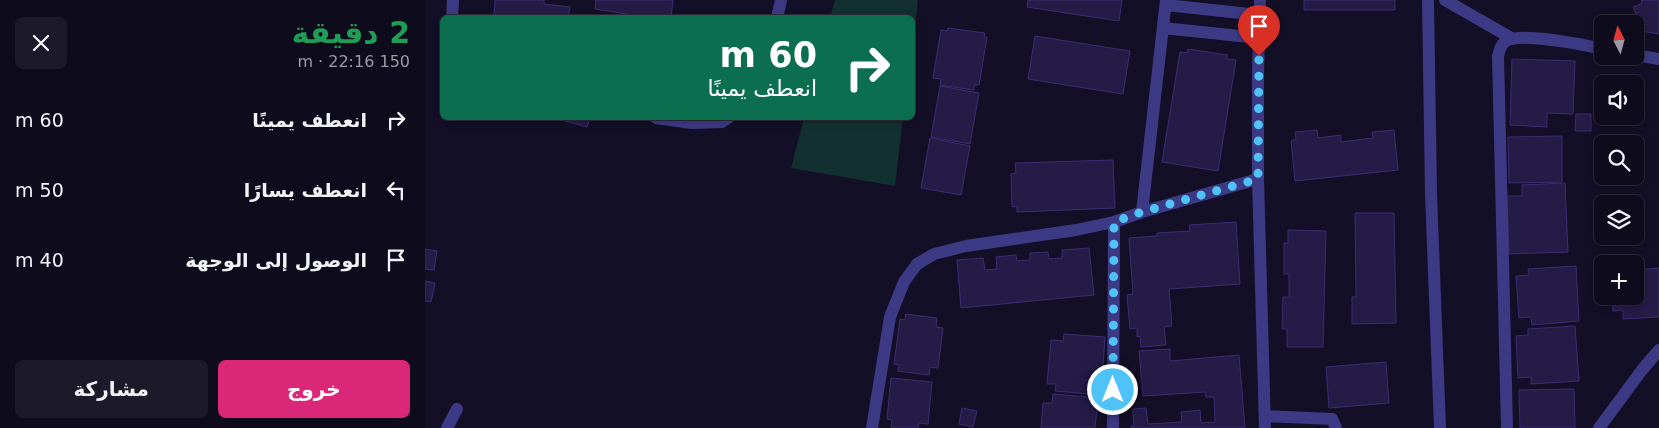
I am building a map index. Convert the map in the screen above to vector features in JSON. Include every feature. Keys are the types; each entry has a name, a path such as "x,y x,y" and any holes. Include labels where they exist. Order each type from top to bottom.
{"street":[{"path":"452,15 453,0"},
{"path":"778,15 781,0"},
{"path":"1261,0 1259,15 1258,179 1265,422 1332,419 1336,428"},
{"path":"1428,0 1431,194 1440,428"},
{"path":"1445,0 1513,39"},
{"path":"1142,212 1166,3 1259,15"},
{"path":"1163,28 1259,38"},
{"path":"1507,428 1498,56 1502,44 1513,39 1525,38 1566,42 1594,47"},
{"path":"1644,57 1659,60"},
{"path":"670,120 692,123 722,122 726,120"},
{"path":"872,428 889,317 904,282 917,264 934,254 966,246 1076,230 1114,222 1142,212 1258,179"},
{"path":"1113,428 1114,222"},
{"path":"1599,428 1659,350"},
{"path":"447,428 457,409"}],"green space":[{"path":"835,0 918,0 915,27 915,15 831,15"},
{"path":"803,120 903,120 895,186 791,168"}],"building":[{"path":"495,0 544,0 544,4 570,7 569,15 494,15"},
{"path":"596,0 673,0 671,15 633,15 595,9"},
{"path":"1028,0 1122,0 1119,21 1027,7"},
{"path":"1304,0 1395,0 1395,10 1304,10"},
{"path":"1642,0 1659,0 1659,34 1644,31 1644,15 1637,15 1633,7 1641,4"},
{"path":"948,28 985,33 984,37 987,37 979,85 974,85 974,90 940,85 941,79 933,78 941,30 947,31"},
{"path":"1035,36 1130,51 1123,94 1028,79"},
{"path":"1188,49 1227,55 1227,59 1236,60 1218,171 1162,162 1180,52 1188,53"},
{"path":"1512,59 1575,61 1573,114 1547,113 1547,127 1510,125"},
{"path":"940,86 979,93 970,144 931,137"},
{"path":"1576,114 1591,114 1591,131 1575,131"},
{"path":"565,120 589,120 587,127"},
{"path":"1317,130 1318,138 1341,135 1341,142 1373,138 1372,132 1394,130 1398,170 1295,181 1291,140 1296,140 1295,132"},
{"path":"1562,136 1562,182 1509,183 1508,137"},
{"path":"930,138 970,146 961,195 921,188"},
{"path":"1113,160 1115,208 1017,212 1017,206 1012,207 1011,174 1016,173 1015,163"},
{"path":"1565,183 1568,252 1509,254 1507,196 1522,196 1522,185"},
{"path":"1355,213 1394,213 1396,323 1352,324 1352,297 1356,297"},
{"path":"1236,222 1240,284 1169,289 1172,326 1164,327 1166,345 1141,347 1140,336 1137,337 1137,328 1130,329 1127,295 1133,294 1129,238 1157,236 1157,233 1190,231 1189,225"},
{"path":"1288,230 1326,231 1323,347 1287,347 1287,329 1282,329 1283,297 1289,297 1289,274 1284,274 1284,243 1288,243"},
{"path":"1089,248 1094,295 961,308 957,260 983,258 985,270 997,269 996,257 1016,255 1017,261 1030,260 1030,253 1048,252 1049,259 1062,258 1062,250"},
{"path":"425,249 437,251 434,270 425,269"},
{"path":"1576,266 1579,321 1532,325 1531,317 1519,318 1516,276 1529,275 1528,269"},
{"path":"1659,268 1659,317 1623,319 1623,310 1613,311 1613,305 1644,305 1644,269"},
{"path":"425,281 435,283 431,302 425,301"},
{"path":"906,314 937,318 936,327 943,328 938,368 930,367 929,375 898,371 899,365 894,364 900,319 905,320"},
{"path":"1575,326 1579,381 1531,384 1531,377 1518,378 1516,336 1528,335 1528,329"},
{"path":"1064,334 1105,337 1101,395 1055,391 1056,384 1047,384 1051,340 1063,341"},
{"path":"1170,349 1170,361 1239,355 1245,428 1131,428 1131,426 1134,426 1133,409 1146,408 1148,424 1182,422 1181,412 1200,410 1201,423 1215,422 1214,397 1206,397 1205,392 1143,396 1139,351"},
{"path":"1386,362 1389,403 1329,408 1326,367"},
{"path":"891,378 932,382 928,424 919,423 918,428 891,428 892,420 887,419"},
{"path":"1574,389 1575,428 1520,428 1519,390"},
{"path":"1053,394 1098,398 1095,428 1041,428 1043,403 1052,403"},
{"path":"962,408 977,411 973,427 959,424"}],"route":[{"path":"1113,390 1114,222 1142,212 1258,179 1259,56"}]}
